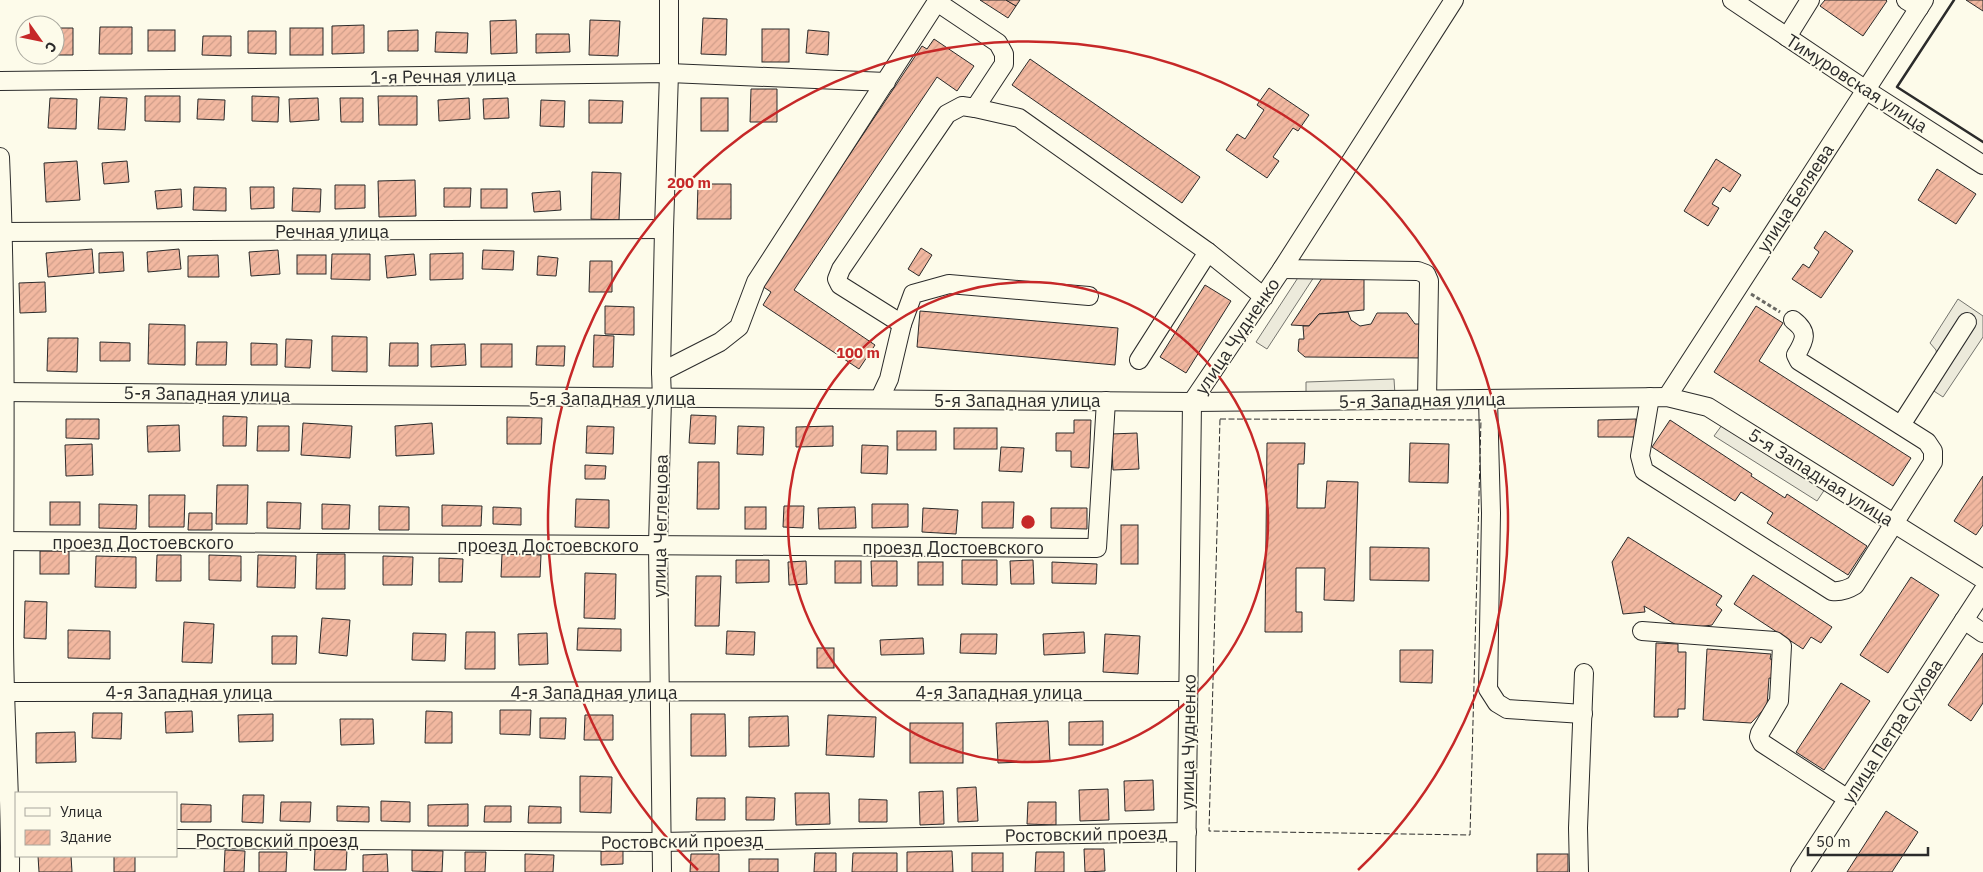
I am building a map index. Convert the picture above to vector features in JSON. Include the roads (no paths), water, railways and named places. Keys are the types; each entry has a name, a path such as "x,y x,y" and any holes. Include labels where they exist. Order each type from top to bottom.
{"street":[{"name":"улица Чеглецова","path":"662,872 658,545 669,0"},
{"name":"улица Чудненко","path":"1186,872 1192,402 1282,270 1454,0"},
{"name":"Тимуровская улица","path":"1732,0 1866,90 1983,165"},
{"path":"1787,37 1810,0"},
{"path":"661,372 720,342 739,326 756,282 937,1 998,42 1004,54 1004,64 975,108"},
{"name":"улица Беляева","path":"1659,397 1738,285 1866,90 1916,3"},
{"name":"1-я Речная улица","path":"0,81 669,73 886,82"},
{"path":"902,324 840,285 837,279 841,270 947,114 962,106 1019,118 1208,252 1264,296"},
{"path":"0,157 3,392 2,692 10,872"},
{"name":"Речная улица","path":"2,232 664,230"},
{"path":"1139,360 1208,252"},
{"path":"1282,270 1418,271 1426,274 1429,281 1427,400"},
{"path":"880,398 889,379 902,324 914,294 949,284 1089,296"},
{"path":"1659,397 1640,456 1644,471 1832,591 1841,592 1855,585 1933,462 1933,451 1927,442 1799,361 1796,355 1804,342 1804,334 1800,326 1793,320"},
{"path":"1901,426 1967,322"},
{"name":"5-я Западная улица","path":"3,392 1192,402 1659,397 1708,406 1983,579"},
{"path":"1488,399 1491,513 1488,689 1497,703 1507,709 1583,714"},
{"name":"проезд Достоевского","path":"2,541 1097,548 1106,401"},
{"name":"улица Петра Сухова","path":"1800,872 1983,591"},
{"path":"1964,620 1983,633"},
{"path":"1642,631 1776,641 1780,643 1782,646 1779,701 1759,737 1762,743 1848,799"},
{"path":"1579,872 1578,828 1584,673"},
{"name":"4-я Западная улица","path":"2,692 1188,691"},
{"name":"Ростовский проезд","path":"178,839 661,842 1187,832"}]}
